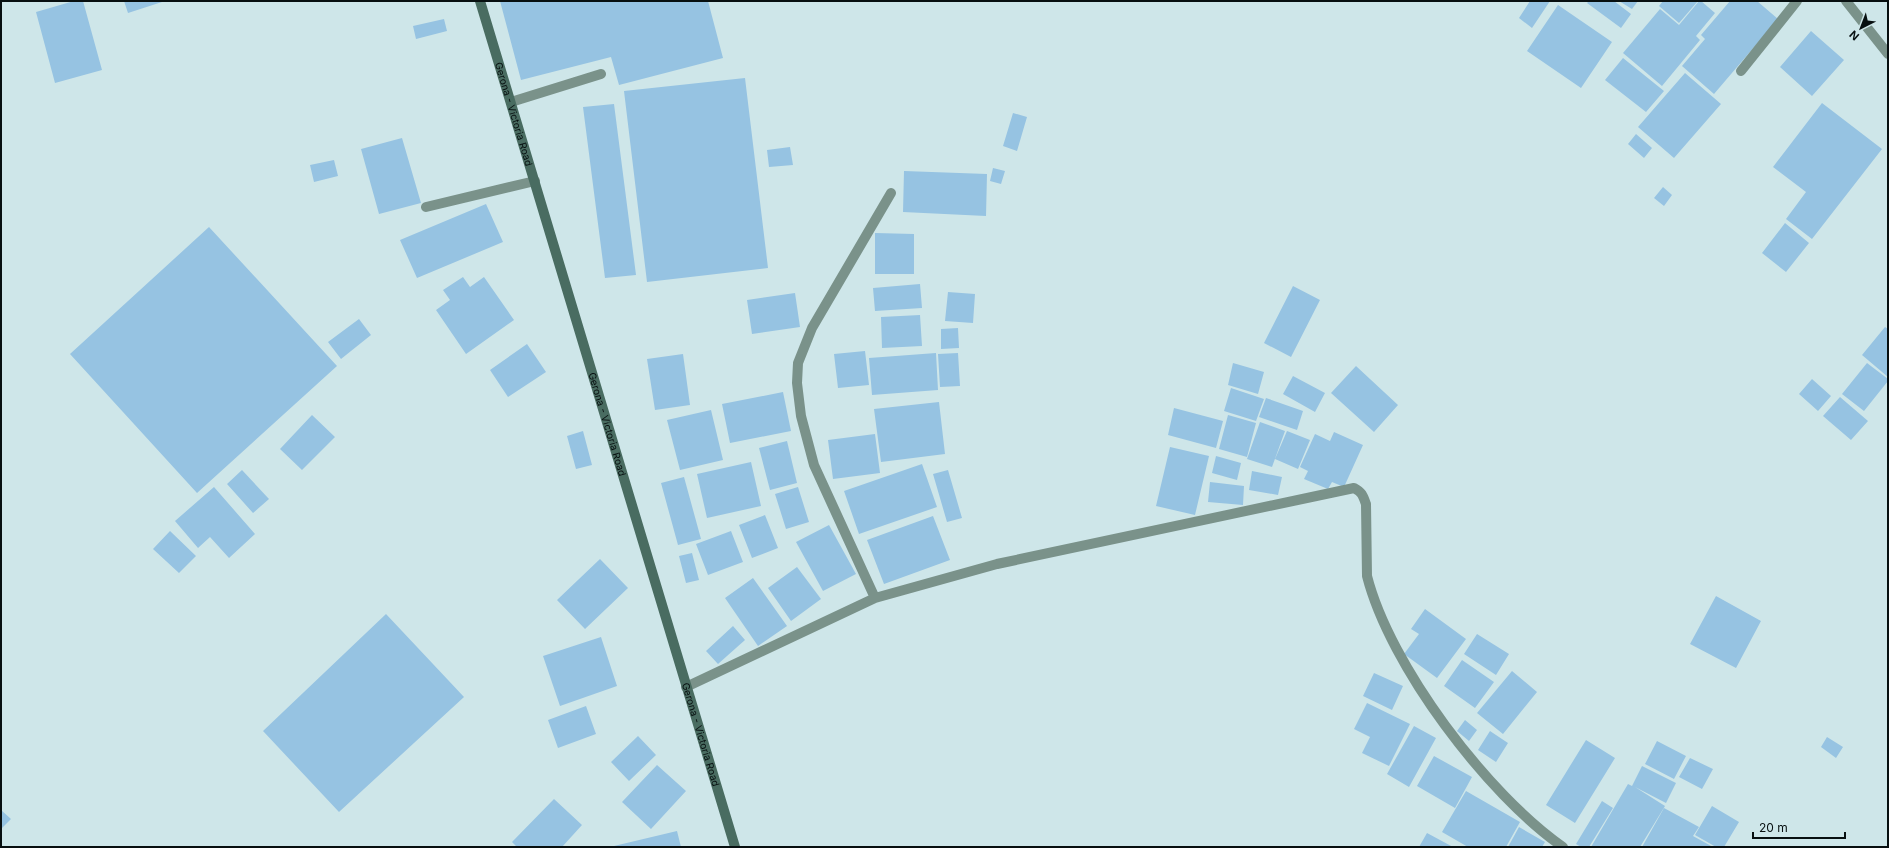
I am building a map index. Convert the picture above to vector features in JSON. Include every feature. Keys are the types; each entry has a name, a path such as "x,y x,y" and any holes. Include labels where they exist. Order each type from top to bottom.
{"main road":[{"name":"Gerona - Victoria Road","path":"480,1 735,847"}],"street":[{"path":"1741,71 1797,1"},
{"path":"1846,1 1888,54"},
{"path":"511,102 601,74"},
{"path":"426,207 535,181"},
{"path":"875,598 814,465 801,416 796,383 798,363 812,328 891,193"},
{"path":"686,687 875,598 997,564 1354,488 1360,491 1366,504 1367,576 1370,587 1388,631 1418,684 1460,746 1524,816 1563,847"}],"building":[{"path":"74,1 83,1 102,70 55,83 36,12"},
{"path":"124,1 162,1 162,2 128,13"},
{"path":"500,1 708,1 723,58 619,85 611,57 521,80"},
{"path":"1530,1 1550,1 1532,28 1519,18"},
{"path":"1589,1 1614,1 1631,14 1621,28 1587,3"},
{"path":"1619,1 1638,1 1632,9"},
{"path":"1663,1 1698,1 1679,23 1659,6"},
{"path":"1699,1 1715,13 1696,36 1700,40 1662,86 1623,53 1660,9 1679,25"},
{"path":"1730,1 1757,1 1778,19 1714,94 1682,66 1705,39 1701,35"},
{"path":"1558,5 1612,42 1581,88 1527,51"},
{"path":"444,19 447,31 416,39 413,26"},
{"path":"1811,31 1844,60 1812,96 1780,67"},
{"path":"1623,58 1664,91 1646,112 1605,80"},
{"path":"1685,73 1721,104 1674,158 1638,127"},
{"path":"745,78 768,268 647,282 624,91"},
{"path":"1822,103 1882,149 1812,239 1786,219 1806,192 1773,167"},
{"path":"614,104 636,275 605,278 583,107"},
{"path":"1013,113 1027,117 1017,151 1003,146"},
{"path":"1636,134 1652,148 1644,158 1628,144"},
{"path":"402,138 421,203 379,214 361,149"},
{"path":"790,147 793,165 769,167 767,150"},
{"path":"334,160 338,176 314,182 310,165"},
{"path":"993,168 1005,171 1001,184 990,181"},
{"path":"904,171 987,174 986,216 903,212"},
{"path":"1663,187 1672,195 1664,206 1654,198"},
{"path":"486,204 503,242 417,278 400,240"},
{"path":"1785,223 1809,243 1786,272 1762,253"},
{"path":"209,227 337,366 197,493 70,354"},
{"path":"875,233 914,234 914,274 875,274"},
{"path":"463,277 470,287 484,277 514,320 466,354 436,310 450,300 443,290"},
{"path":"920,284 922,308 875,311 873,288"},
{"path":"1293,286 1320,300 1291,357 1264,343"},
{"path":"948,292 975,294 973,323 945,321"},
{"path":"795,293 800,327 752,334 747,300"},
{"path":"920,315 922,346 882,348 881,317"},
{"path":"359,319 371,335 341,359 328,342"},
{"path":"1885,327 1888,329 1888,377 1862,355"},
{"path":"958,328 959,348 941,349 941,329"},
{"path":"527,344 546,372 508,397 490,370"},
{"path":"865,351 869,385 838,388 834,354"},
{"path":"936,353 938,390 872,395 869,358"},
{"path":"958,353 960,386 940,387 938,354"},
{"path":"683,354 690,405 655,410 647,359"},
{"path":"1233,363 1264,372 1258,394 1228,385"},
{"path":"1867,363 1888,379 1888,381 1864,411 1842,394"},
{"path":"1356,366 1398,405 1374,432 1331,393"},
{"path":"1293,376 1325,393 1315,412 1283,394"},
{"path":"1812,379 1831,396 1818,411 1799,394"},
{"path":"1231,388 1264,399 1256,421 1224,411"},
{"path":"783,392 791,431 730,443 722,404"},
{"path":"1840,397 1868,421 1851,440 1823,416"},
{"path":"1266,398 1303,411 1297,430 1259,417"},
{"path":"939,402 945,454 881,462 874,409"},
{"path":"1174,408 1223,421 1216,448 1168,435"},
{"path":"711,410 723,460 680,470 667,420"},
{"path":"312,415 335,437 302,470 280,449"},
{"path":"1228,415 1256,423 1247,457 1219,449"},
{"path":"1260,422 1285,431 1272,467 1247,459"},
{"path":"583,431 592,465 576,469 567,436"},
{"path":"1287,431 1310,440 1298,469 1275,459"},
{"path":"1334,432 1363,445 1344,487 1332,482 1328,489 1304,479 1308,471 1300,467 1315,434 1330,441"},
{"path":"875,434 880,473 833,479 828,440"},
{"path":"787,441 797,483 770,490 759,448"},
{"path":"1170,447 1209,456 1195,515 1156,506"},
{"path":"1216,456 1241,463 1237,480 1212,473"},
{"path":"751,462 761,506 707,518 697,474"},
{"path":"922,464 937,507 859,534 844,491"},
{"path":"242,470 269,499 253,513 227,484"},
{"path":"948,470 962,518 947,522 933,474"},
{"path":"1252,471 1282,477 1278,495 1249,490"},
{"path":"684,477 701,539 678,545 661,483"},
{"path":"1210,482 1244,486 1243,505 1208,502"},
{"path":"214,487 255,534 229,558 210,537 198,548 175,521"},
{"path":"798,487 809,522 786,529 775,494"},
{"path":"765,515 778,548 752,558 739,525"},
{"path":"933,516 950,560 884,584 867,540"},
{"path":"829,525 856,574 823,591 796,542"},
{"path":"170,531 196,556 179,573 153,549"},
{"path":"731,531 743,562 708,575 696,544"},
{"path":"692,553 699,580 686,583 679,556"},
{"path":"600,559 628,588 585,629 557,600"},
{"path":"797,567 821,599 791,621 768,588"},
{"path":"753,578 787,626 758,646 725,598"},
{"path":"1716,596 1761,621 1736,668 1690,644"},
{"path":"1425,609 1466,639 1437,678 1404,654 1419,634 1411,629"},
{"path":"386,614 464,697 339,812 263,731"},
{"path":"733,626 745,640 718,664 706,651"},
{"path":"1477,634 1509,654 1496,675 1464,654"},
{"path":"601,637 617,686 560,706 543,656"},
{"path":"1462,660 1494,682 1475,708 1444,686"},
{"path":"1512,671 1537,692 1503,734 1477,713"},
{"path":"1374,673 1403,686 1392,710 1363,696"},
{"path":"1367,703 1410,724 1389,766 1362,753 1370,737 1354,729"},
{"path":"586,706 596,734 558,748 548,720"},
{"path":"1465,720 1477,730 1469,741 1457,731"},
{"path":"1414,726 1436,738 1409,787 1387,774"},
{"path":"1490,731 1508,743 1496,762 1478,750"},
{"path":"638,736 656,755 629,781 611,762"},
{"path":"1827,737 1843,747 1836,758 1821,747"},
{"path":"1586,740 1615,758 1575,823 1546,805"},
{"path":"1657,741 1686,756 1674,779 1645,764"},
{"path":"1434,756 1472,777 1455,808 1417,786"},
{"path":"1690,758 1713,769 1702,789 1679,777"},
{"path":"657,765 686,791 651,829 622,802"},
{"path":"1642,766 1676,783 1666,803 1635,787 1665,806 1640,847 1591,847 1628,784 1632,786"},
{"path":"1466,791 1520,822 1506,847 1468,847 1442,832"},
{"path":"554,799 582,825 562,847 517,847 512,842"},
{"path":"1602,801 1613,808 1589,847 1581,847 1576,844"},
{"path":"1712,806 1739,822 1724,847 1716,847 1695,835"},
{"path":"1664,808 1699,827 1693,836 1713,847 1642,847"},
{"path":"1,810 11,819 1,829"},
{"path":"1519,827 1545,842 1542,847 1508,847"},
{"path":"677,831 681,847 614,847 614,846"},
{"path":"1427,833 1453,847 1419,847"}]}
